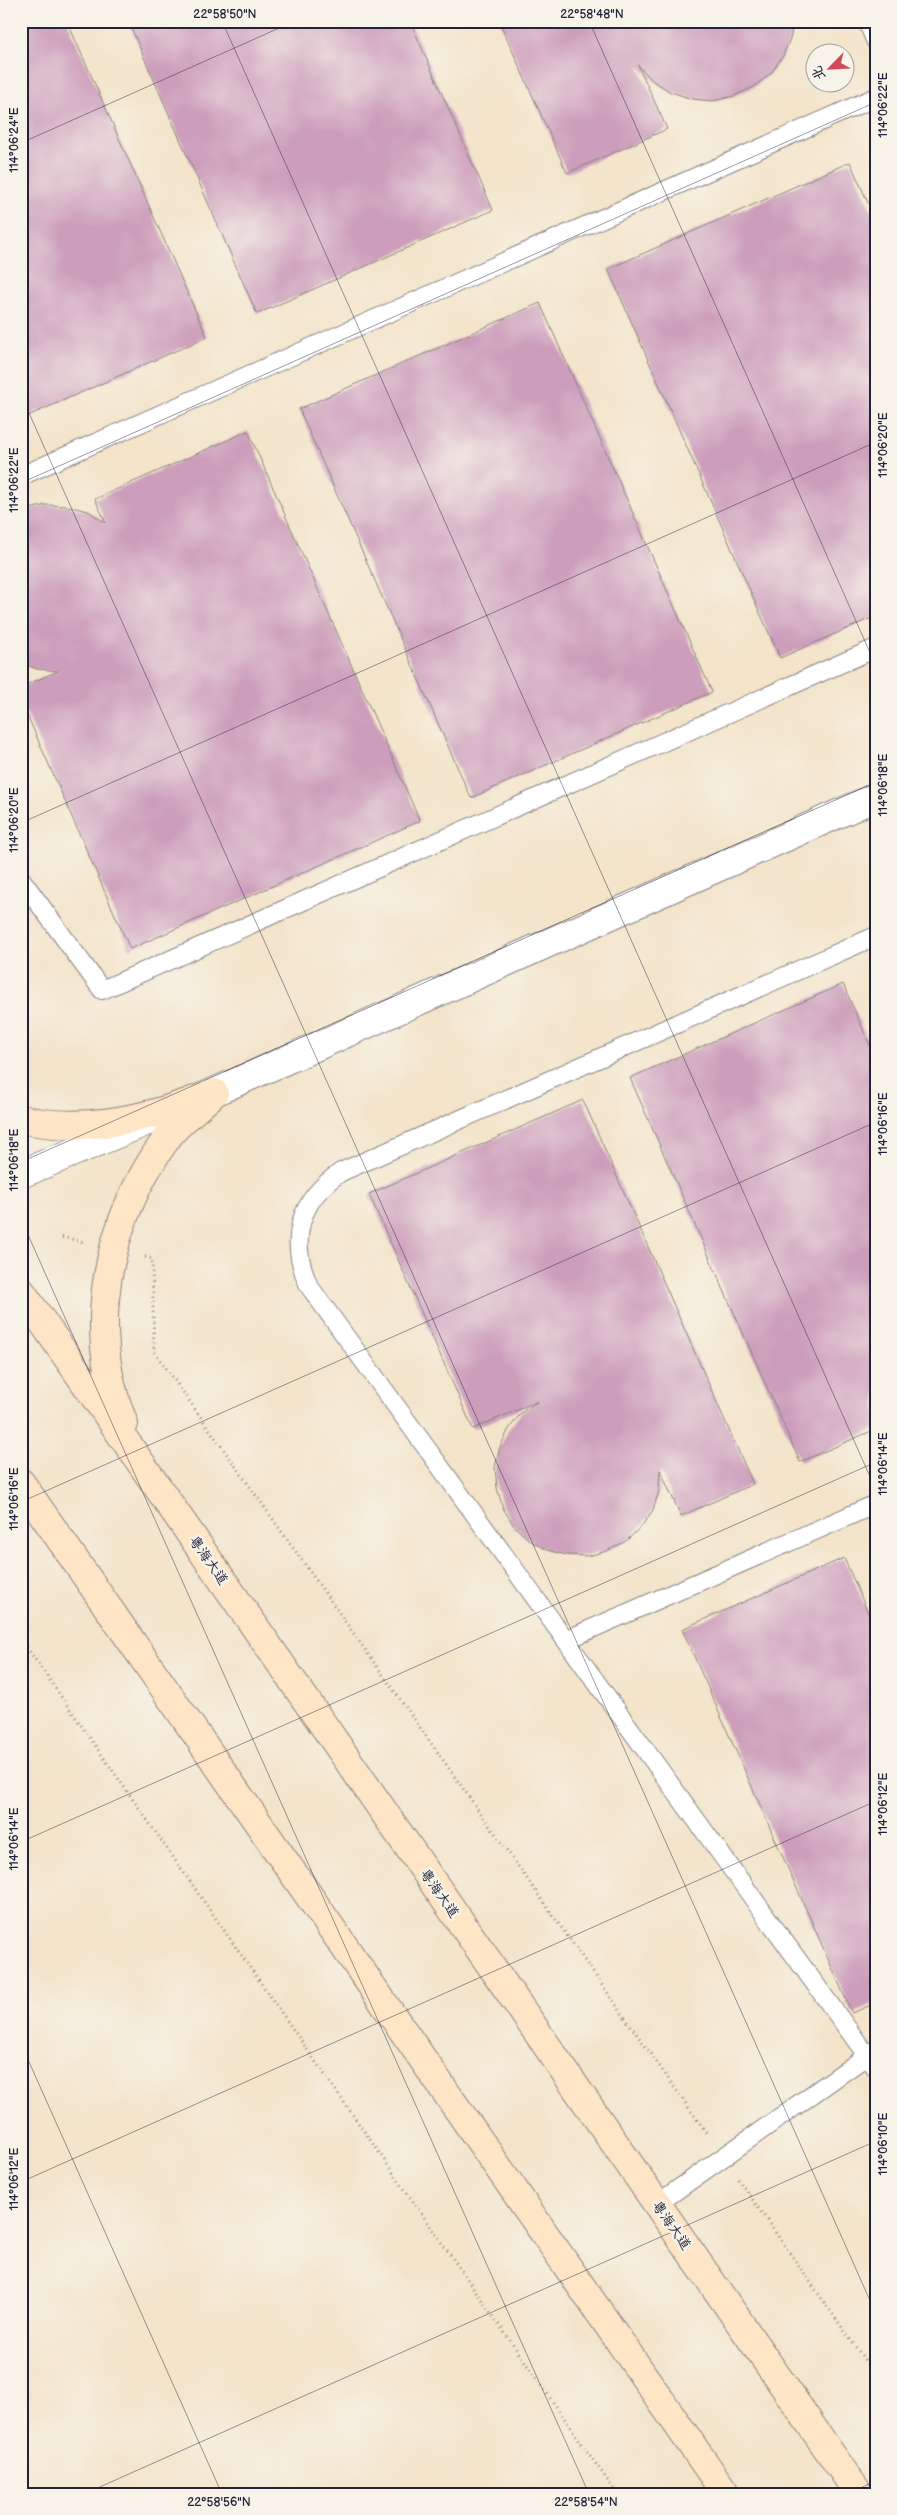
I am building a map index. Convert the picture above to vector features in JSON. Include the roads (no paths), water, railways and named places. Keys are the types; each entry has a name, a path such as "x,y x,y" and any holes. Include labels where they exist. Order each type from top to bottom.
{"main road":[{"path":"21,1120 74,1124 122,1120 169,1110 214,1093"},
{"path":"137,1457 116,1406 105,1354 104,1302 112,1249 134,1190 168,1136 214,1093"},
{"name":"粤海大道","path":"21,1291 859,2494"},
{"path":"21,1483 726,2494"}],"street":[{"path":"21,1174 214,1093 876,797"}],"lane":[{"path":"866,21 876,42"},
{"path":"21,476 876,98"},
{"path":"21,879 102,990 876,648"},
{"path":"657,2204 723,2157 873,2058 309,1286 301,1268 298,1250 299,1231 304,1213 313,1196 326,1182 341,1172 876,936"},
{"path":"566,1640 876,1504"}]}
